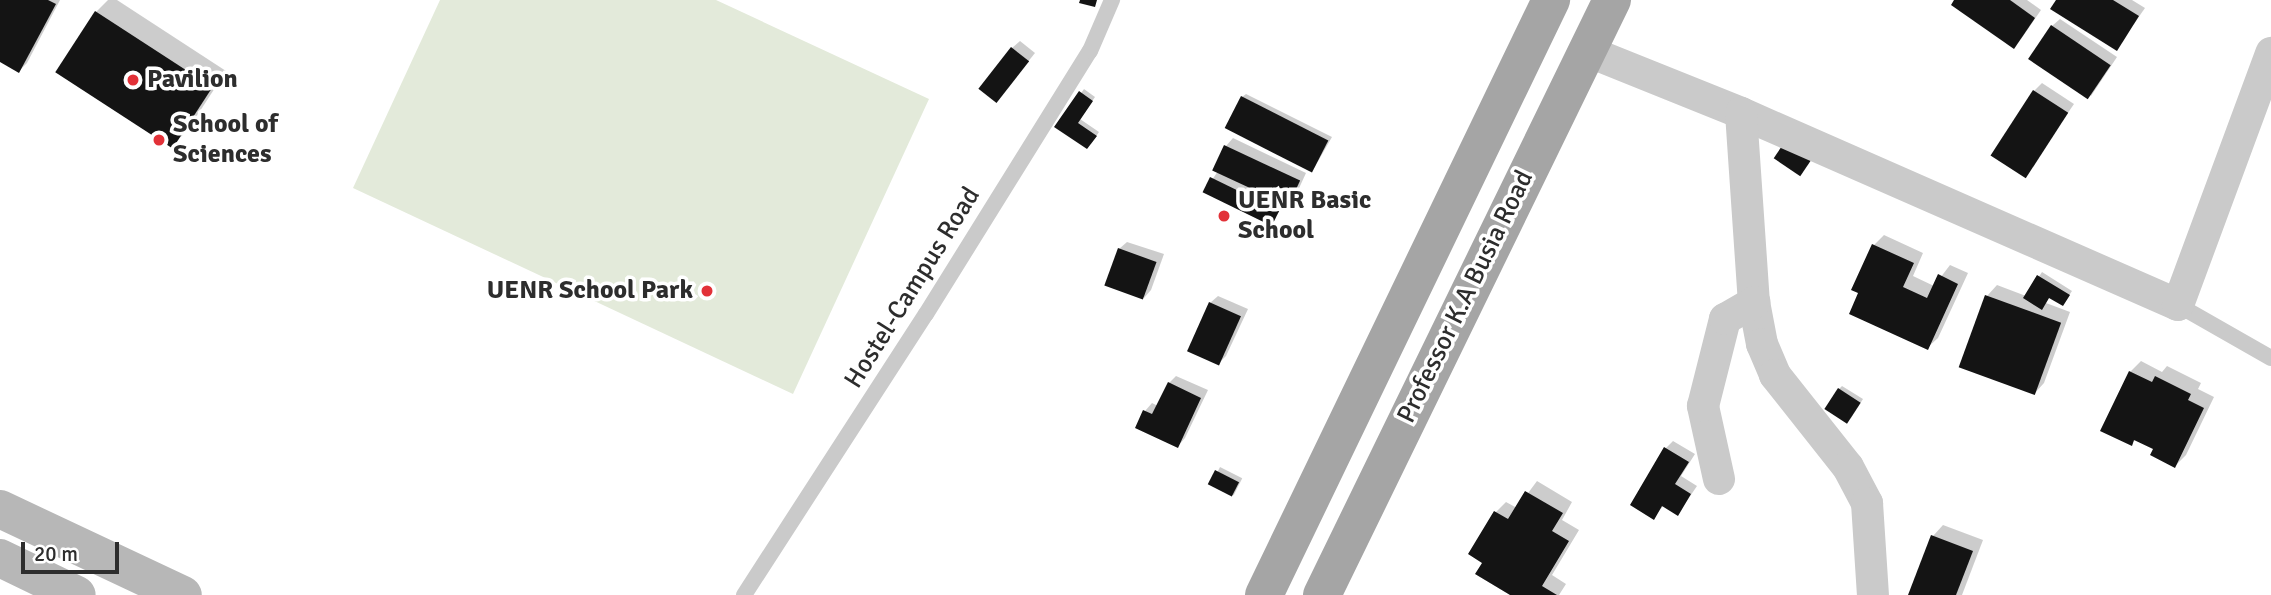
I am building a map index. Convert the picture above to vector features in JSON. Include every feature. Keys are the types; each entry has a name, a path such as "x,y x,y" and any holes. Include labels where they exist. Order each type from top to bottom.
{"main road":[{"name":"Professor K.A Busia Road","path":"1264,595 1551,0"},
{"name":"Professor K.A Busia Road","path":"1322,595 1528,167 1612,0"},
{"path":"1481,149 1528,167"},
{"path":"1453,206 1499,227"}],"street":[{"path":"1587,51 1741,113 2178,305 2271,53"},
{"path":"1741,113 1754,302 1762,344 1775,375 1848,467 1867,503 1873,595"},
{"path":"1719,479 1703,406 1725,319 1754,302"},
{"path":"0,509 183,595"},
{"path":"0,558 77,595"}],"lane":[{"name":"Hostel-Campus Road","path":"744,595 926,314 1090,51 1112,0"},
{"path":"2178,305 2271,358"}],"green space":[{"name":"UENR School Park","path":"440,0 716,0 929,99 793,394 353,188"}],"building":[{"path":"0,0 48,0 56,4 19,73 0,62"},
{"path":"1080,0 1097,0 1095,7 1079,3"},
{"path":"1954,0 2010,0 2035,18 2014,49 1951,5"},
{"path":"2056,0 2113,0 2139,16 2117,51 2050,9"},
{"name":"Pavilion","path":"95,11 212,87 173,148 55,72"},
{"path":"2051,25 2111,65 2088,99 2028,59"},
{"path":"1011,47 1029,61 996,103 978,89"},
{"path":"2033,90 2068,113 2026,178 1991,155"},
{"path":"1079,91 1093,101 1078,123 1097,136 1087,149 1054,127"},
{"path":"1241,96 1328,140 1312,173 1225,128"},
{"path":"1786,140 1813,158 1800,176 1774,158"},
{"path":"1224,145 1300,180 1288,206 1212,170"},
{"path":"1210,177 1279,211 1272,226 1203,192"},
{"path":"1872,244 1914,263 1903,287 1927,298 1938,274 1958,284 1928,350 1849,314 1858,293 1851,290"},
{"path":"1118,248 1157,262 1143,300 1104,286"},
{"path":"2037,275 2070,295 2063,306 2049,298 2042,310 2023,298"},
{"path":"1985,295 2061,323 2035,395 1959,367"},
{"path":"1209,302 1241,316 1219,366 1187,351"},
{"path":"2129,371 2152,382 2155,376 2191,394 2188,400 2204,408 2175,468 2150,455 2153,449 2134,440 2132,446 2100,431"},
{"path":"1168,382 1201,398 1178,448 1135,428 1143,410 1152,414"},
{"path":"1838,388 1861,403 1847,424 1824,409"},
{"path":"1664,447 1689,462 1675,484 1691,494 1678,516 1662,506 1654,520 1630,505"},
{"path":"1215,470 1239,482 1232,497 1208,484"},
{"path":"1525,491 1563,513 1552,531 1569,541 1542,586 1557,595 1510,595 1475,574 1482,563 1468,554 1494,511 1508,519"},
{"path":"1931,535 1973,551 1956,595 1908,595"}],"place":[{"name":"Pavilion","path":"133,80"},
{"name":"School of Sciences","path":"159,140"},
{"name":"UENR Basic School","path":"1224,216"},
{"name":"UENR School Park","path":"707,291"}]}
